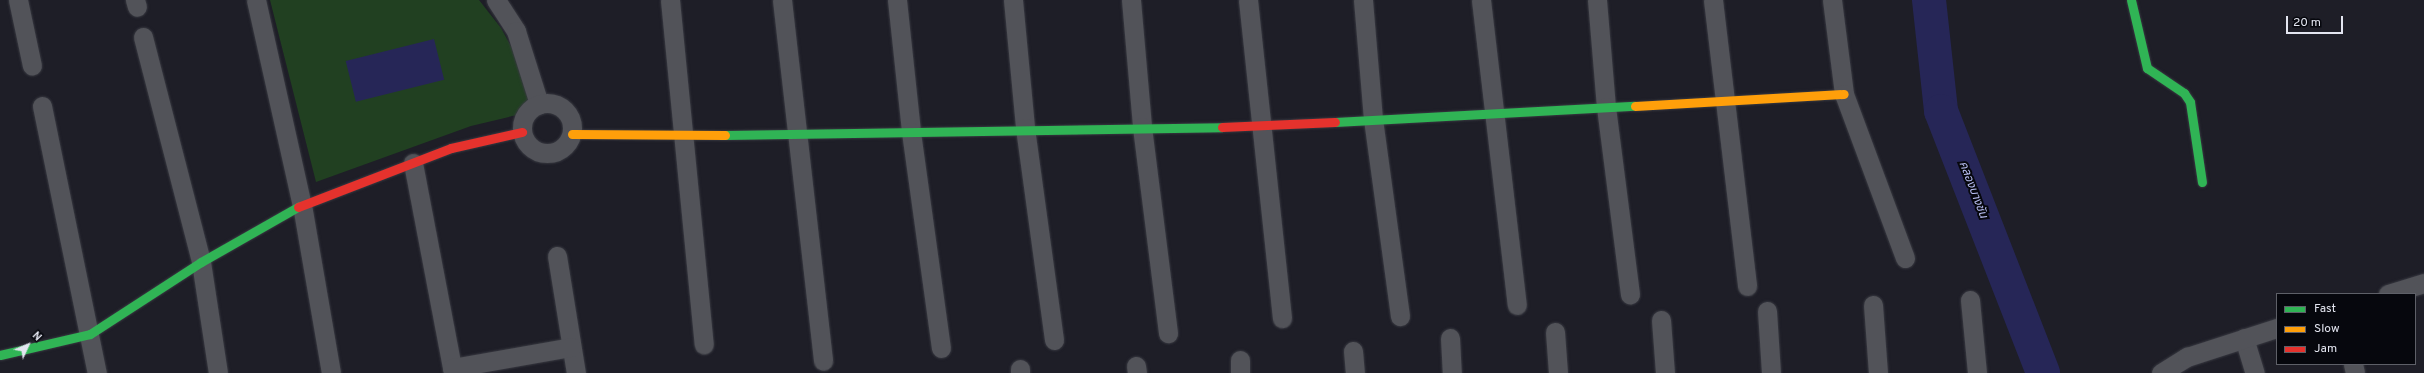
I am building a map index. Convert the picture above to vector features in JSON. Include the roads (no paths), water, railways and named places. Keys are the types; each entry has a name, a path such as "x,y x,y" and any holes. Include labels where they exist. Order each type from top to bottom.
{"street":[{"path":"18,0 32,66"},
{"path":"256,0 302,205 331,373"},
{"path":"496,0 516,32 539,104"},
{"path":"670,0 704,344"},
{"path":"782,0 796,134 823,361"},
{"path":"897,0 911,132 941,348"},
{"path":"1013,0 1025,128 1054,340"},
{"path":"1131,0 1142,127 1168,334"},
{"path":"1248,0 1263,126 1282,318"},
{"path":"1363,0 1374,118 1400,316"},
{"path":"1481,0 1492,112 1517,305"},
{"path":"1597,0 1606,107 1630,294"},
{"path":"1713,0 1747,286"},
{"path":"1832,0 1844,94 1904,258"},
{"path":"2131,0 2147,68 2184,93 2190,102 2202,182"},
{"path":"142,37 201,262 218,373"},
{"path":"572,134 796,134 1025,128 1263,126 1374,118 1844,94"},
{"path":"552,103 564,110 572,121 572,134 559,151 548,154 529,146 522,132 524,117 539,104 552,103"},
{"path":"42,106 97,373"},
{"path":"0,355 90,334 201,262 302,205 451,148 522,132"},
{"path":"413,163 453,370 572,347"},
{"path":"557,256 576,373"},
{"path":"2391,293 2424,283"},
{"path":"1970,300 1977,373"},
{"path":"1873,305 1878,373"},
{"path":"1767,310 1771,373"},
{"path":"1661,320 1665,373"},
{"path":"2161,373 2187,357 2276,328"},
{"path":"1555,332 1558,373"},
{"path":"1450,338 1452,373"},
{"path":"2244,338 2255,373"},
{"path":"1353,351 1355,373"}],"waterway":[{"name":"คลองบางชัน","path":"1929,0 1941,111 2043,373"}]}
